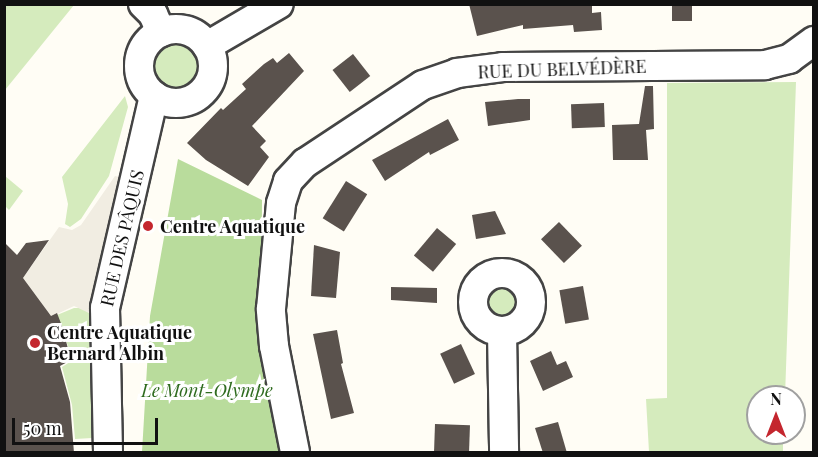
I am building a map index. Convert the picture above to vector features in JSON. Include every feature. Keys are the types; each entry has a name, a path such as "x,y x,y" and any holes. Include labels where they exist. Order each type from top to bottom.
{"street":[{"path":"144,4 153,14 161,32"},
{"path":"207,46 279,4"},
{"path":"171,29 192,33 207,46 212,58 213,71 202,93 191,100 179,103 166,102 154,96 142,80 129,70 144,47 161,32 171,29"},
{"name":"RUE DU BELVÉDÈRE","path":"295,453 274,346 271,309 281,203 288,181 305,163 423,85 457,73 503,67 765,65 789,59 812,47"},
{"name":"RUE DES PÂQUIS","path":"108,453 105,308 154,96"},
{"path":"502,332 504,453"}],"green space":[{"path":"4,5 74,5 5,90"},
{"path":"172,43 182,43 194,50 201,62 201,72 194,84 182,91 172,91 157,80 153,72 153,62 164,47"},
{"path":"796,82 785,385 746,385 746,445 783,445 783,452 649,452 646,399 667,398 667,83"},
{"path":"125,96 128,107 109,176 81,219 70,227 65,224 68,204 62,177"},
{"name":"Le Mont-Olympe","path":"178,159 262,200 261,344 283,452 142,452 150,316"},
{"path":"5,176 23,191 9,210 5,206"},
{"path":"503,282 518,288 524,303 518,318 503,324 488,318 482,303 488,288"},
{"path":"74,308 82,308 89,313 92,438 75,439 72,405 62,367 73,360 57,315"}],"shaded area":[{"path":"115,176 119,177 96,312 89,313 74,306 40,322 16,288 59,227 72,230 81,225"}],"building":[{"path":"469,4 592,4 592,13 601,12 602,30 574,32 573,25 523,29 523,25 477,36"},
{"path":"672,4 692,4 692,21 672,21"},
{"path":"289,53 304,71 252,126 266,141 260,147 269,157 248,186 206,160 187,143 221,108 223,110 246,89 242,84 264,64 273,58 277,63"},
{"path":"353,54 370,76 350,92 333,70"},
{"path":"645,86 653,86 654,129 646,130 648,160 613,160 612,125 639,124"},
{"path":"530,99 530,120 488,126 485,102"},
{"path":"604,103 605,127 572,128 571,104"},
{"path":"448,119 459,140 430,155 429,152 385,181 372,160"},
{"path":"346,181 367,194 344,232 323,218"},
{"path":"495,211 506,234 476,239 472,215"},
{"path":"559,222 582,246 564,263 541,239"},
{"path":"437,228 456,244 433,272 414,256"},
{"name":"Centre Aquatique Bernard Albin","path":"49,240 23,278 51,316 57,313 62,326 71,360 60,366 70,402 74,453 4,453 4,242 17,255 26,243"},
{"path":"314,245 340,252 336,298 311,296"},
{"path":"583,286 589,319 565,324 559,290"},
{"path":"391,287 437,288 437,303 391,300"},
{"path":"337,330 343,363 341,364 354,413 331,419 313,334"},
{"path":"461,344 475,374 454,384 440,354"},
{"path":"551,351 557,365 566,361 573,377 543,391 530,361"},
{"path":"558,422 567,453 543,453 535,428"},
{"path":"435,424 470,425 469,452 434,452"}],"place":[{"name":"Centre Aquatique","path":"148,226"},
{"name":"Centre Aquatique Bernard Albin","path":"35,343"}]}
